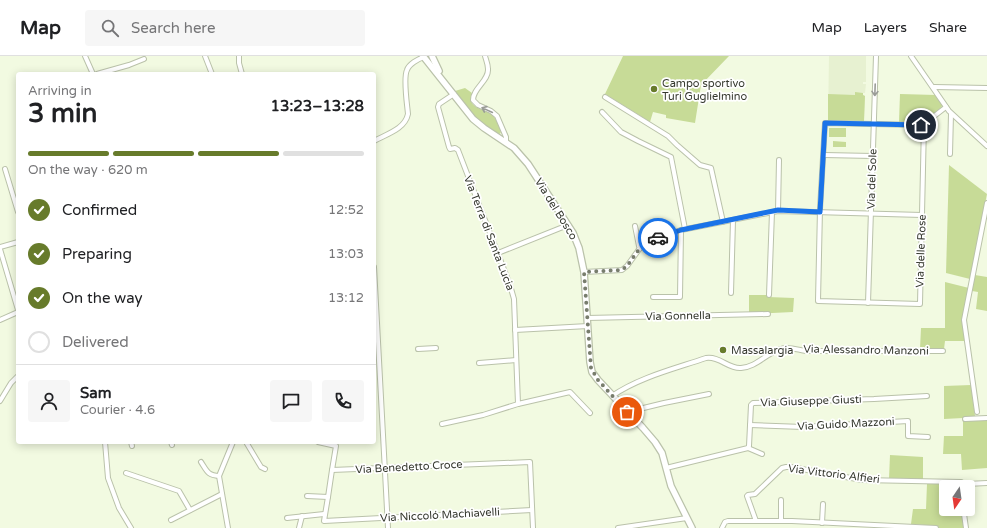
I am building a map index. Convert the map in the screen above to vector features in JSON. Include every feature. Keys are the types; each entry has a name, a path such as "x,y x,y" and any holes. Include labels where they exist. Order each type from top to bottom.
{"main road":[{"path":"428,57 468,114 478,124 506,141"},
{"name":"Via del Bosco","path":"506,141 528,164 568,225 579,248 584,272 591,368 598,380 655,442 662,453 671,486 692,528"}],"street":[{"path":"85,56 92,72"},
{"path":"205,56 211,72"},
{"path":"239,56 241,72"},
{"name":"Via del Bosco","path":"485,56 488,74 474,94 473,100 478,105 491,111 497,116 506,137 506,141"},
{"name":"Via del Sole","path":"868,303 876,56"},
{"path":"911,56 934,87 951,114 987,146"},
{"path":"376,140 401,126 407,119 408,114 405,75 407,68 419,58 428,57"},
{"path":"104,72 144,59"},
{"path":"934,87 987,88"},
{"name":"Via Terra di Santa Lucia","path":"454,94 439,104 438,107 449,147 450,149 455,148 458,150 498,253 514,299 518,404"},
{"path":"605,97 668,136 700,165 711,168 723,222"},
{"path":"820,212 825,123 921,125 946,107"},
{"path":"602,112 621,132 671,157 683,229 680,297 653,297"},
{"path":"950,154 951,114"},
{"name":"Via delle Rose","path":"820,212 818,301 920,304 924,124"},
{"path":"824,155 873,156"},
{"path":"778,210 779,160"},
{"path":"5,169 16,205"},
{"path":"977,412 964,320 987,203"},
{"path":"584,272 622,270 627,266 640,248 655,239 683,229 778,210 922,215"},
{"path":"770,295 772,212"},
{"path":"731,293 733,220"},
{"path":"498,253 568,225"},
{"path":"635,226 640,248"},
{"path":"16,243 0,248 16,304"},
{"path":"376,307 388,528"},
{"path":"0,320 16,312"},
{"name":"Via Gonnella","path":"587,318 768,314"},
{"path":"515,330 588,326"},
{"path":"418,349 436,348"},
{"name":"Via Alessandro Manzoni","path":"612,396 623,388 642,379 711,357 735,368 739,368 750,366 781,348 806,351 943,351"},
{"path":"479,363 516,360"},
{"path":"0,401 11,383 16,378"},
{"path":"442,424 570,392 590,413"},
{"path":"627,412 709,394"},
{"name":"Via Giuseppe Giusti","path":"748,448 751,405 753,403 927,396"},
{"path":"965,419 987,418"},
{"name":"Via Guido Mazzoni","path":"750,425 803,427 908,421 908,436 928,437"},
{"path":"105,444 108,478 119,508 131,528"},
{"path":"228,528 219,476 232,444"},
{"path":"247,444 261,467 265,469"},
{"path":"287,518 324,514 337,444"},
{"path":"666,468 748,448 762,454"},
{"path":"201,462 209,474 212,476 219,476"},
{"name":"Via Benedetto Croce","path":"332,470 530,462 532,510"},
{"name":"Via Vittorio Alfieri","path":"756,521 747,496 755,494 782,468 786,467 826,472 862,480 939,482"},
{"path":"126,473 179,491 190,510"},
{"path":"975,484 987,483"},
{"path":"171,520 222,494"},
{"path":"307,496 328,497"},
{"path":"781,500 781,521"},
{"path":"822,523 823,504"},
{"path":"532,510 533,528"},
{"name":"Via Niccoló Machiavelli","path":"324,514 324,521 532,510"},
{"path":"299,528 302,516"},
{"path":"964,516 966,528"},
{"path":"618,528 687,518"},
{"path":"722,528 725,522 728,521 781,521 936,528"}],"shaded area":[{"path":"829,56 866,56 866,82 863,82 863,84 866,84 865,93 863,93 865,96 864,121 828,120"}],"green space":[{"name":"Campo sportivo Turi Guglielmino","path":"623,56 729,56 701,85 695,123 666,118 666,115 653,112 650,122 605,94"},
{"path":"465,88 472,93 471,99 474,106 494,117 501,132 500,134 486,127 480,122 455,91"},
{"path":"855,92 863,93 865,96 864,121 828,120 828,94 855,95"},
{"path":"900,94 936,95 943,105 930,118 923,122 899,122"},
{"path":"829,128 846,128 846,137 829,137"},
{"path":"833,141 846,142 846,147 833,147"},
{"path":"949,165 987,194 970,279 946,273"},
{"path":"975,275 987,277 987,311 976,309 978,292 972,291"},
{"path":"945,282 969,288 962,320 965,341 945,341 944,349 920,349 921,328 945,328"},
{"path":"749,295 768,295 768,297 794,298 793,312 749,314"},
{"path":"971,385 975,416 944,419 944,386"},
{"path":"987,419 987,468 962,470 961,454 943,454 944,436 963,436 963,420"},
{"path":"890,455 923,457 923,480 889,479"},
{"path":"927,484 939,484 939,516 962,516 964,528 939,528 938,526 911,524 913,509 926,509"}],"way so far":[{"path":"627,412 592,372 584,272 622,270 627,266 640,248 648,242 658,238"}],"place":[{"name":"Campo sportivo Turi Guglielmino","path":"654,89"},
{"name":"Massalargia","path":"723,350"}],"route":[{"path":"658,238 681,230 778,210 820,212 825,123 921,125"}]}
